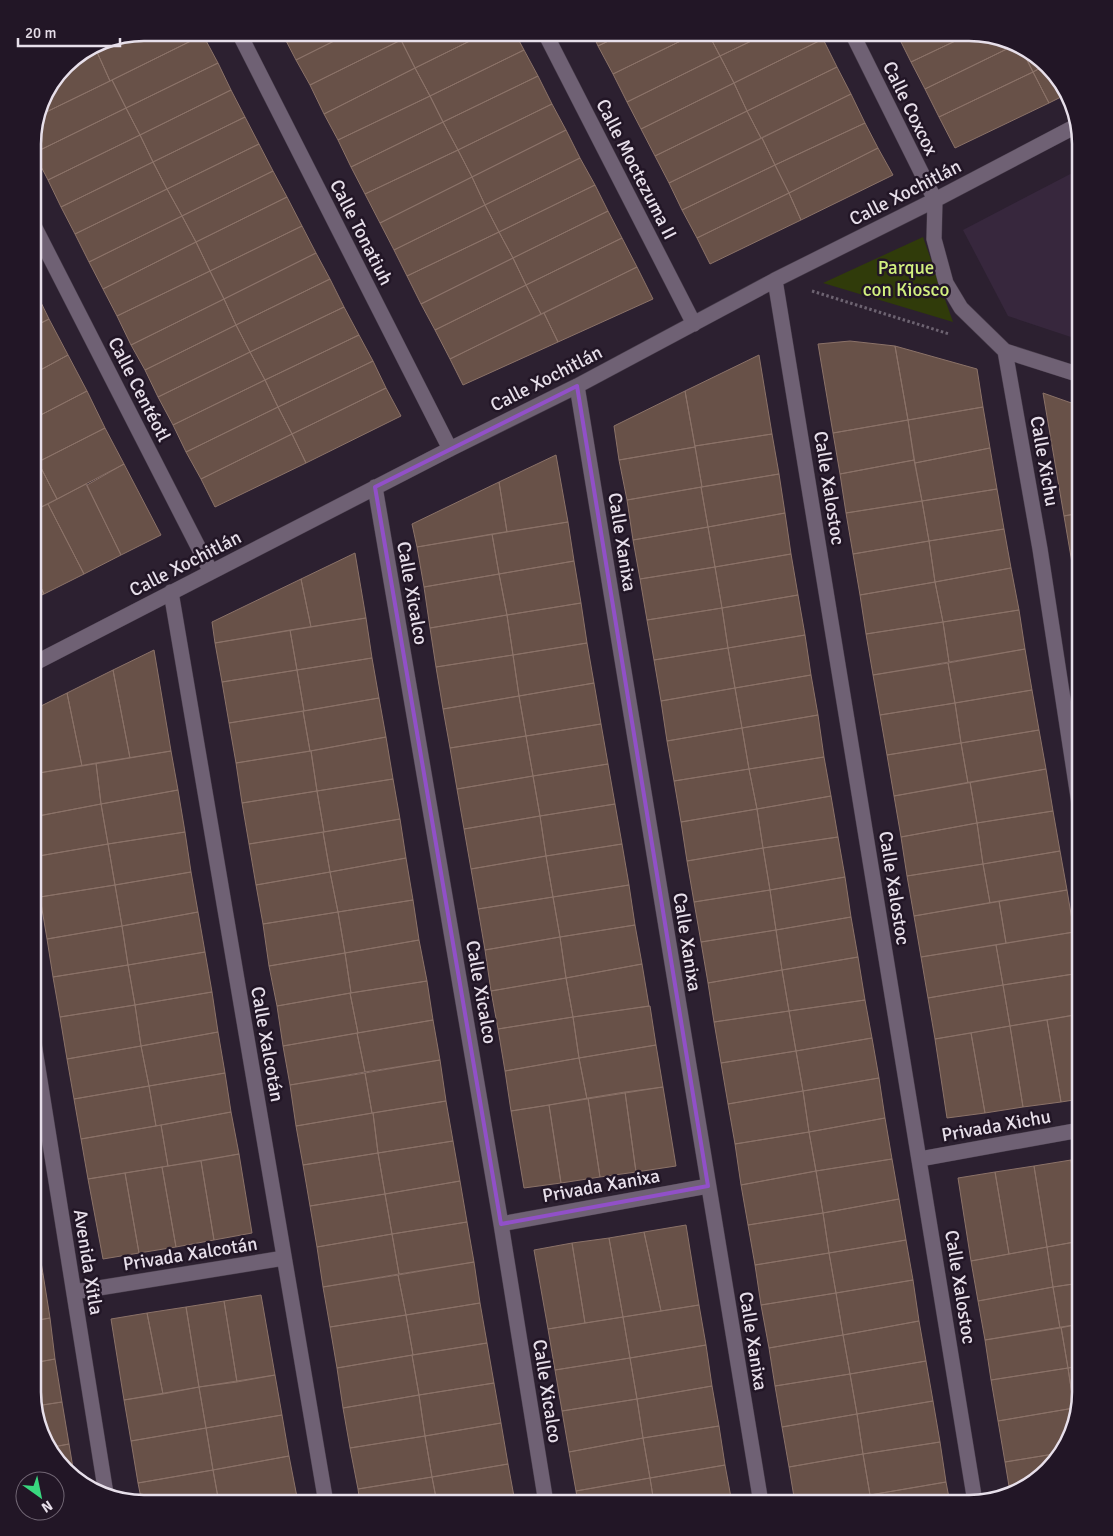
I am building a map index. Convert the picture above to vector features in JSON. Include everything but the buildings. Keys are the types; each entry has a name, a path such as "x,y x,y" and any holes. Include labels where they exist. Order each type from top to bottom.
{"street":[{"name":"Calle Tonatiuh","path":"244,41 450,449"},
{"name":"Calle Moctezuma II","path":"549,41 694,324"},
{"name":"Calle Coxcox","path":"856,41 935,200"},
{"name":"Calle Xochitlán","path":"41,660 375,487 577,386 776,280 1071,129"},
{"path":"935,200 934,239 946,283 961,308 1005,351 1072,372"},
{"name":"Calle Centéotl","path":"41,240 211,572"},
{"name":"Calle Xalostoc","path":"776,280 974,1495"},
{"name":"Calle Xichu","path":"1005,351 1040,549 1072,758"},
{"name":"Calle Xanixa","path":"577,386 760,1495"},
{"name":"Calle Xicalco","path":"375,487 501,1224 545,1495"},
{"name":"Calle Xalcotán","path":"171,592 325,1495"},
{"name":"Avenida Xitla","path":"41,1087 105,1486"},
{"name":"Privada Xichu","path":"920,1159 1072,1131"},
{"name":"Privada Xanixa","path":"501,1224 708,1186"},
{"name":"Privada Xalcotán","path":"74,1292 284,1258"}],"path":[{"path":"776,280 957,336"}],"highlighted area":[{"path":"577,386 708,1186 501,1224 375,487"}],"shaded area":[{"path":"1072,173 1072,337 1008,316 963,230"}],"green space":[{"name":"Parque con Kiosco","path":"923,237 953,322 823,283"}]}
